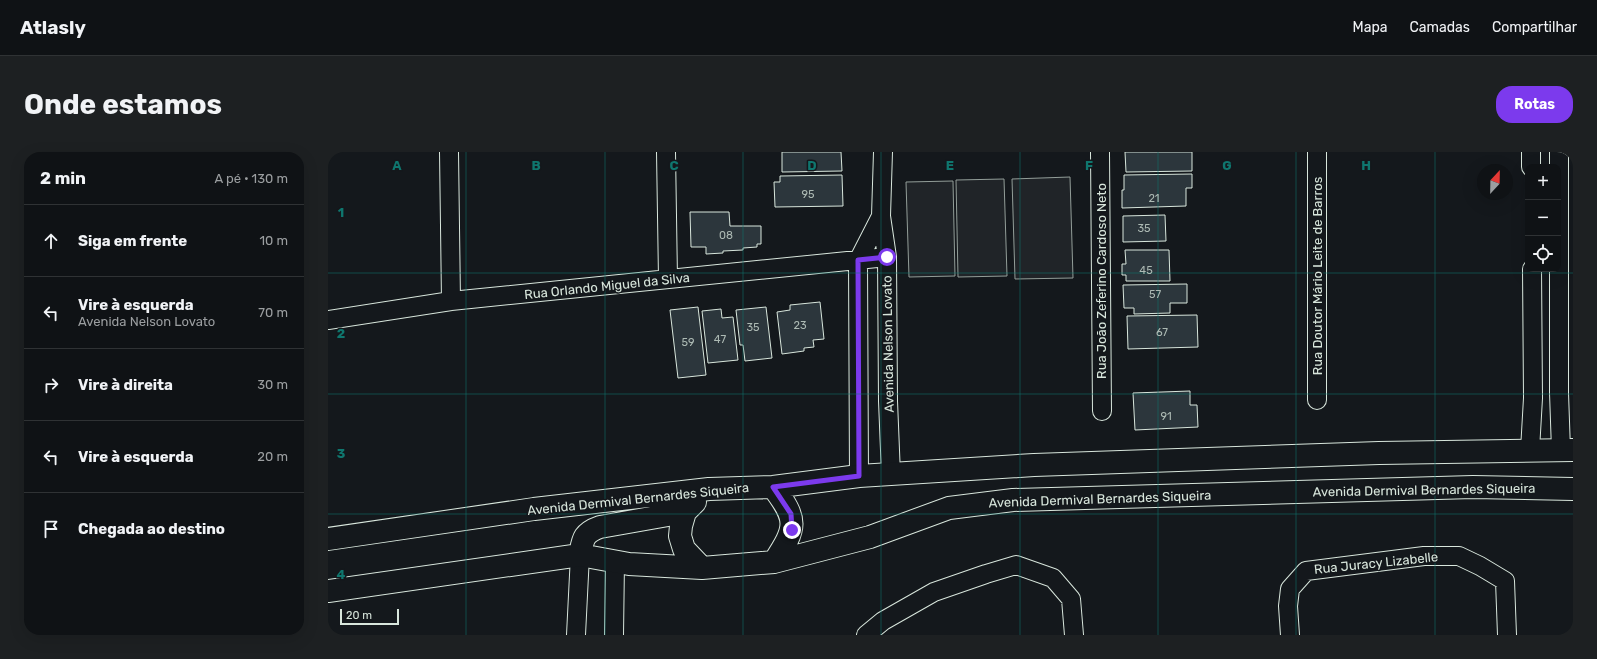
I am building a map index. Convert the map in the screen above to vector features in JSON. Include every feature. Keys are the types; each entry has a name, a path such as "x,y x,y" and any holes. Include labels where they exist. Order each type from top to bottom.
{"main road":[{"name":"Avenida Dermival Bernardes Siqueira","path":"328,539 534,509 709,489 773,487 859,476 1034,465 1379,453 1567,450"},
{"path":"773,487 791,514 792,530 785,545 774,562"},
{"name":"Avenida Dermival Bernardes Siqueira","path":"328,591 580,555 615,562 652,566 702,568 774,562 870,537 949,508 1013,500 1473,487 1573,489"},
{"path":"702,568 684,549 680,536 685,512 709,489"},
{"path":"580,555 583,540 590,531 600,527 685,512"}],"street":[{"path":"449,152 451,301"},
{"path":"666,152 668,279"},
{"name":"Avenida Nelson Lovato","path":"883,152 881,216 887,257 888,401 891,475"},
{"name":"Rua João Zeferino Cardoso Neto","path":"1100,152 1102,411"},
{"name":"Rua Doutor Mário Leite de Barros","path":"1317,152 1317,400"},
{"path":"1531,152 1531,164"},
{"path":"1559,152 1558,393 1567,450"},
{"path":"859,476 858,260 881,216"},
{"name":"Rua Orlando Miguel da Silva","path":"328,320 451,301 887,257"},
{"path":"1530,450 1533,398 1532,272"},
{"path":"576,635 580,555"},
{"name":"Rua Juracy Lizabelle","path":"1290,635 1288,606 1290,589 1306,571 1424,556 1458,556 1480,566 1505,582 1507,635"},
{"path":"614,635 615,562"},
{"path":"866,635 884,621 934,592 986,574 1016,566 1053,578 1071,599 1074,635"}],"shaded area":[{"path":"1070,177 1073,278 1015,279 1012,179"},
{"path":"1004,179 1007,276 958,277 956,180"},
{"path":"953,181 955,276 909,277 906,182"}],"building":[{"path":"782,152 841,152 842,171 782,172"},
{"path":"1125,152 1192,152 1192,171 1126,172"},
{"path":"1192,174 1192,188 1186,188 1186,206 1122,208 1124,175"},
{"path":"842,175 843,206 775,207 774,182 780,182 780,176"},
{"path":"690,212 729,212 730,226 761,226 761,244 757,244 757,247 743,248 743,250 706,254 706,247 691,247"},
{"path":"1165,215 1166,241 1123,242 1123,216"},
{"path":"1125,250 1169,250 1170,281 1126,281 1126,275 1122,275 1122,264 1126,264"},
{"path":"1187,284 1187,303 1170,303 1170,313 1134,314 1134,308 1124,308 1123,285"},
{"path":"820,302 824,339 813,340 814,347 804,348 804,351 782,354 777,312 790,310 790,305"},
{"path":"698,307 706,375 678,378 670,310"},
{"path":"766,307 772,358 745,361 743,345 740,345 736,310"},
{"path":"721,309 722,318 733,317 738,360 708,363 702,311"},
{"path":"1197,315 1198,347 1128,349 1127,316"},
{"path":"1190,391 1190,405 1197,405 1198,427 1135,430 1133,393"}],"route":[{"path":"792,530 791,514 784,501 773,487 859,476 858,260 887,257"}]}
